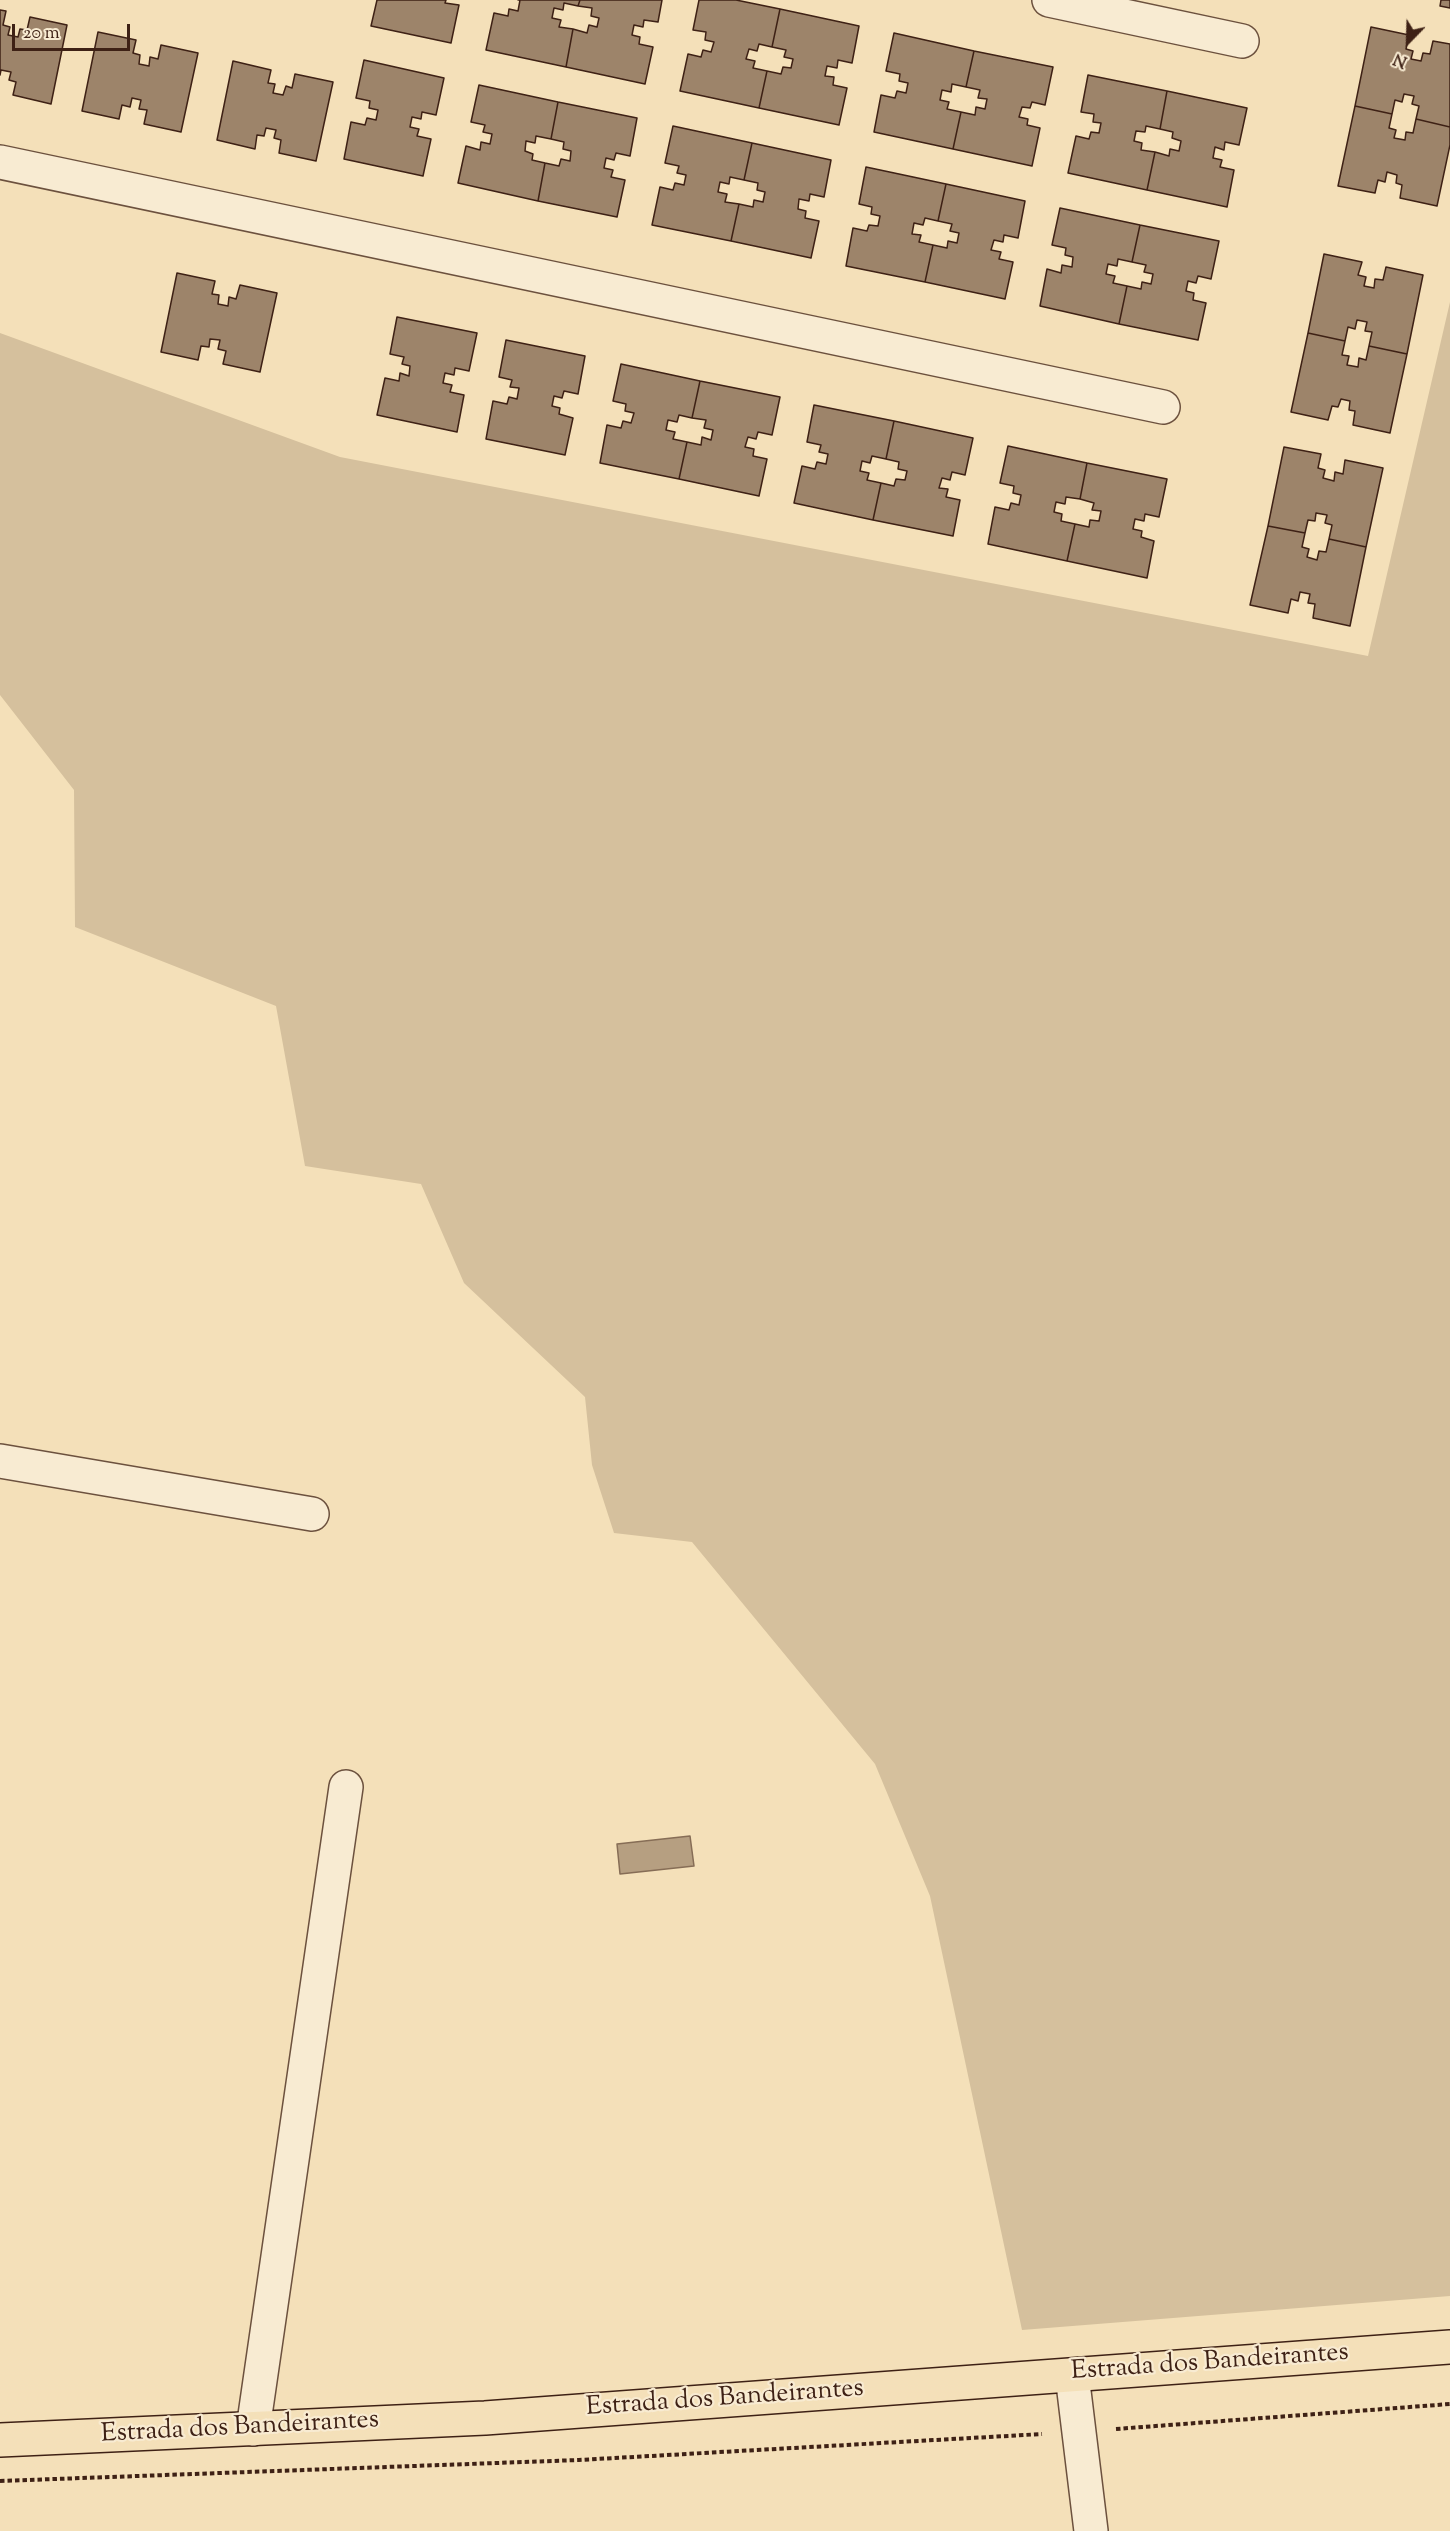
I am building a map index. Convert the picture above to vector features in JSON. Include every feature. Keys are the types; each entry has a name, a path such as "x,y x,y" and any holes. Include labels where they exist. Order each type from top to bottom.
{"main road":[{"name":"Estrada dos Bandeirantes","path":"0,2440 486,2418 1450,2347"}],"street":[{"path":"1049,0 1242,41"},
{"path":"0,162 1163,407"},
{"path":"0,1461 312,1514"},
{"path":"253,2429 346,1787"},
{"path":"1072,2374 1091,2531"}],"path":[{"path":"0,2481 579,2460 1080,2432 1450,2404"}],"shaded area":[{"path":"1450,302 1450,2296 1022,2330 930,1896 875,1764 692,1542 614,1533 592,1465 585,1397 464,1283 421,1184 305,1166 276,1006 75,927 74,790 0,695 0,333 340,457 1368,656"},
{"path":"690,1836 694,1866 620,1874 617,1844"}],"building":[{"path":"377,0 446,0 445,3 459,5 451,43 371,26"},
{"path":"520,0 580,0 578,6 564,3 563,10 554,8 552,18 561,20 559,27 573,29 566,67 486,50 494,13 508,16 509,9 518,11"},
{"path":"580,0 662,0 658,22 644,20 643,27 634,25 632,35 640,37 639,44 653,47 645,84 566,67 573,29 587,33 589,25 597,27 599,18 591,16 592,8 578,6"},
{"path":"699,0 736,0 780,9 772,47 759,44 757,51 749,49 746,59 755,61 753,68 767,71 759,108 680,91 688,54 701,57 703,50 711,52 714,42 705,40 706,32 693,30"},
{"path":"1441,0 1450,0 1450,8 1440,6"},
{"path":"780,9 859,26 852,63 838,60 837,68 827,66 825,76 834,77 833,85 847,88 839,125 759,108 767,71 781,74 783,67 791,68 793,59 784,57 786,50 772,47"},
{"path":"0,10 6,11 3,25 10,27 8,35 18,37 20,29 27,30 30,17 67,25 51,104 13,95 16,82 9,80 11,72 1,70 0,75"},
{"path":"1371,27 1409,35 1406,49 1413,51 1411,59 1421,61 1423,53 1430,54 1433,41 1450,44 1450,127 1416,119 1419,106 1412,104 1414,96 1404,94 1402,102 1395,100 1392,114 1355,106"},
{"path":"98,32 136,40 133,53 140,55 139,64 149,66 150,57 158,59 161,45 198,53 181,132 144,124 147,110 139,109 141,100 132,98 130,107 122,105 119,119 82,111"},
{"path":"894,33 974,51 966,87 952,84 951,92 942,90 940,100 949,102 947,109 961,112 953,149 874,132 881,95 895,98 897,91 906,93 908,83 899,81 900,74 886,71"},
{"path":"974,51 1053,67 1045,105 1032,102 1030,108 1022,107 1019,117 1028,119 1027,125 1040,128 1032,166 953,149 961,112 975,115 976,107 985,109 987,99 978,98 980,90 966,87"},
{"path":"364,60 444,78 436,115 422,112 421,119 412,117 410,127 419,129 417,136 431,139 423,176 344,159 351,122 365,125 367,118 376,120 378,110 369,108 370,101 356,98"},
{"path":"233,61 271,70 268,83 275,84 273,93 283,95 286,86 292,88 295,74 333,82 316,161 279,153 281,140 274,138 276,130 266,128 264,136 257,135 255,149 217,140"},
{"path":"1088,75 1167,91 1160,129 1146,126 1145,132 1136,131 1134,141 1142,143 1141,150 1155,152 1147,190 1068,173 1076,136 1089,139 1091,132 1099,133 1101,123 1093,122 1094,114 1081,112"},
{"path":"479,85 558,102 551,139 536,136 535,143 526,141 525,151 533,154 532,160 545,163 538,201 458,183 466,146 480,150 481,142 490,144 492,134 483,132 485,125 471,122"},
{"path":"1167,91 1247,108 1239,145 1225,142 1224,150 1215,147 1213,158 1222,160 1220,167 1234,170 1227,207 1147,190 1155,152 1169,156 1170,149 1179,151 1181,141 1172,138 1173,132 1160,129"},
{"path":"558,102 637,118 630,156 616,153 614,160 606,158 604,168 613,170 611,177 625,180 617,217 538,201 545,163 559,166 561,159 570,161 571,151 563,149 564,142 551,139"},
{"path":"1355,106 1392,114 1389,128 1396,130 1394,138 1405,140 1406,132 1413,133 1416,119 1450,127 1450,145 1437,206 1400,198 1402,185 1396,183 1397,175 1387,172 1385,182 1378,180 1375,193 1338,186"},
{"path":"673,126 752,143 744,180 730,177 729,184 720,182 718,192 727,194 725,202 739,204 731,241 652,225 660,187 673,190 675,183 684,185 686,175 677,173 679,166 665,163"},
{"path":"752,143 831,160 824,197 810,194 809,201 799,199 798,209 806,211 805,218 819,221 811,258 731,241 739,204 753,207 754,200 763,202 765,192 757,190 758,183 744,180"},
{"path":"866,167 946,184 938,221 925,218 923,225 914,223 912,234 921,235 919,242 933,245 925,282 846,266 853,228 867,231 869,225 878,226 880,216 871,214 872,207 859,204"},
{"path":"946,184 1025,201 1018,238 1004,235 1003,242 994,240 991,250 1001,252 999,259 1013,262 1005,299 925,282 933,245 947,248 948,241 957,243 959,233 950,231 952,224 938,221"},
{"path":"1060,208 1140,225 1132,262 1118,259 1117,266 1108,264 1106,274 1115,276 1113,283 1127,286 1119,324 1040,306 1047,269 1061,273 1062,265 1072,267 1073,257 1065,255 1066,248 1052,245"},
{"path":"1140,225 1219,241 1211,279 1198,276 1196,283 1188,281 1186,291 1194,293 1193,300 1206,303 1198,340 1119,324 1127,286 1141,289 1142,282 1151,284 1153,274 1144,272 1146,265 1132,262"},
{"path":"1324,254 1362,262 1358,275 1366,277 1364,286 1374,288 1375,279 1383,280 1386,267 1423,275 1407,354 1369,346 1372,332 1365,331 1367,322 1357,320 1355,329 1348,327 1345,341 1308,333"},
{"path":"177,273 215,281 212,294 219,295 218,304 228,306 229,297 236,299 240,285 277,293 260,372 223,364 226,351 218,349 220,340 210,339 209,347 201,346 198,360 161,352"},
{"path":"397,317 477,333 469,371 455,368 454,375 445,373 443,383 452,385 450,392 464,395 457,432 377,415 385,378 399,381 400,373 409,376 410,366 402,364 404,357 390,354"},
{"path":"1308,333 1345,341 1342,355 1349,356 1347,365 1358,367 1359,358 1366,360 1369,346 1407,354 1390,433 1353,425 1355,411 1349,410 1350,401 1341,399 1338,407 1332,406 1328,420 1291,412"},
{"path":"506,340 585,356 578,394 564,391 562,398 554,396 552,406 560,408 559,414 573,418 565,455 486,439 493,401 507,404 509,397 517,399 519,388 510,387 512,380 499,377"},
{"path":"621,364 700,381 692,418 679,415 677,422 668,420 666,430 675,432 673,439 687,442 679,479 600,463 607,425 621,428 623,421 631,423 634,413 625,411 626,404 613,401"},
{"path":"700,381 780,397 772,435 758,432 756,439 748,437 745,447 754,449 753,456 767,459 759,496 679,479 687,442 701,445 702,437 711,440 713,430 704,428 706,420 692,418"},
{"path":"814,405 894,421 886,459 872,456 870,463 862,461 860,471 869,473 867,480 881,483 873,520 794,503 802,466 815,469 817,462 826,464 828,454 819,452 821,445 807,442"},
{"path":"894,421 973,438 965,475 952,472 950,480 942,478 939,488 948,489 946,497 960,500 953,536 873,520 881,483 894,486 896,479 905,480 907,471 898,469 899,462 886,459"},
{"path":"1008,446 1087,463 1080,499 1066,497 1065,504 1056,502 1054,512 1062,514 1061,521 1075,524 1067,561 988,544 995,507 1009,510 1011,503 1019,505 1021,495 1013,493 1014,486 1000,483"},
{"path":"1284,447 1321,454 1318,468 1325,470 1323,478 1334,481 1335,472 1343,474 1345,460 1383,468 1366,547 1329,539 1332,525 1325,523 1327,515 1316,513 1315,521 1308,520 1305,533 1268,526"},
{"path":"1087,463 1167,479 1159,517 1145,514 1144,521 1135,519 1133,529 1142,531 1141,537 1154,541 1147,578 1067,561 1075,524 1089,527 1090,520 1099,521 1101,511 1092,510 1094,503 1080,499"},
{"path":"1268,526 1305,533 1302,547 1309,549 1307,557 1317,560 1319,551 1326,552 1329,539 1366,547 1350,626 1313,618 1315,604 1308,603 1310,594 1300,592 1298,601 1291,599 1288,613 1250,605"}]}
